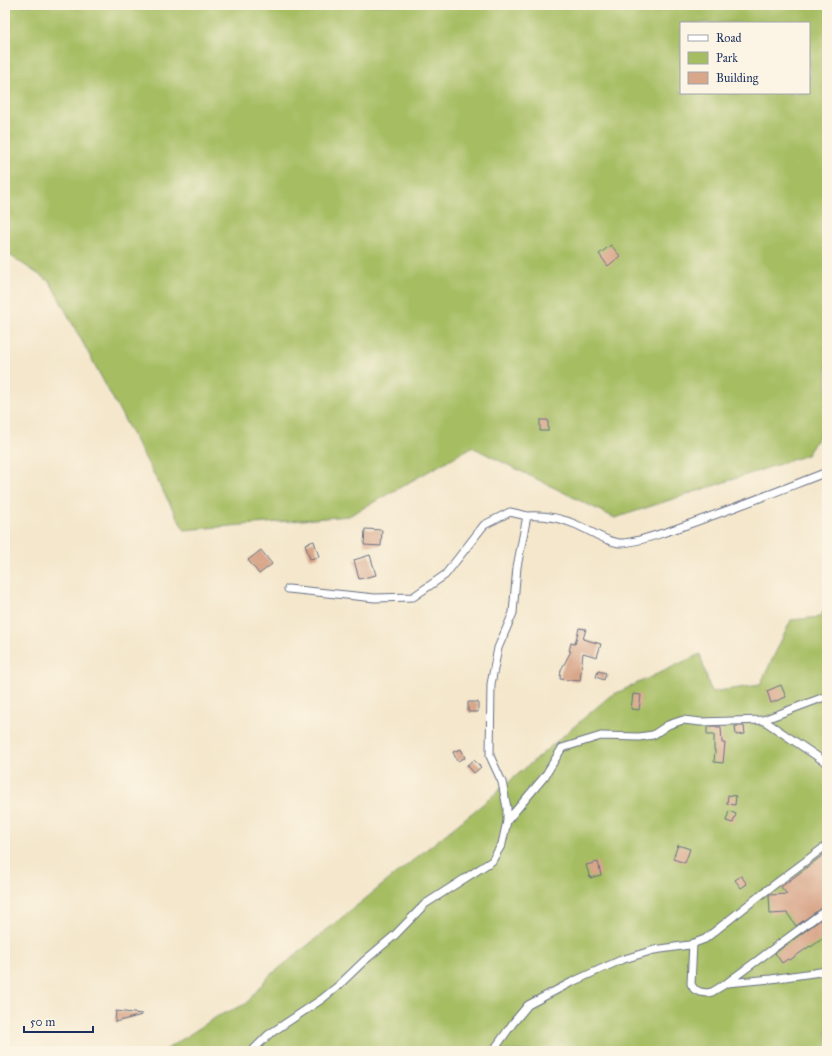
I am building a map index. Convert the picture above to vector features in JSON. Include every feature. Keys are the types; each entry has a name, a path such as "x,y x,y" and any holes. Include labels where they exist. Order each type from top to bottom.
{"street":[{"path":"288,589 375,598 413,597 445,575 484,525 510,512 527,516 539,515 556,518 577,525 599,537 620,543 642,539 714,516 827,472"},
{"path":"252,1051 268,1035 322,999 338,986 364,961 395,935 425,904 492,861 502,844 508,821 502,782 490,756 490,684 498,648 513,613 517,567 527,516"},
{"path":"508,821 545,776 562,748 601,736 640,737 653,735 668,725 683,720 701,722 763,720 827,696"},
{"path":"763,720 827,763"},
{"path":"493,1051 512,1023 528,1005 620,960 654,950 693,943 705,939 827,845"},
{"path":"693,943 693,960 690,976 691,984 694,989 700,992 712,992 727,983 827,909"},
{"path":"727,983 771,979 827,971"}],"green space":[{"path":"5,5 827,5 827,423 807,455 615,518 472,447 349,516 184,530 50,282 5,252"},
{"path":"827,605 827,1051 164,1051 218,1016 246,1004 267,978 483,804 610,696 700,654 711,692 760,685 791,620 820,617"}],"building":[{"path":"611,245 620,256 608,266 599,254"},
{"path":"540,420 548,420 548,431 540,431"},
{"path":"365,529 382,530 381,546 364,545"},
{"path":"314,541 319,557 310,559 305,544"},
{"path":"261,550 272,564 259,574 248,560"},
{"path":"370,555 376,575 359,579 354,560"},
{"path":"579,628 586,629 583,639 601,644 597,657 583,653 580,681 560,679 561,670 571,651 569,651 571,643 575,644"},
{"path":"598,671 606,673 604,680 596,677"},
{"path":"781,685 786,697 771,703 767,691"},
{"path":"633,694 641,695 639,710 631,709"},
{"path":"468,702 478,702 478,712 468,712"},
{"path":"735,726 744,726 745,734 736,735"},
{"path":"707,727 721,727 722,743 725,743 723,763 714,762 714,735 707,735"},
{"path":"461,749 465,758 457,761 453,752"},
{"path":"474,760 481,767 474,773 467,765"},
{"path":"728,795 736,796 735,805 727,804"},
{"path":"729,811 736,814 733,823 726,821"},
{"path":"678,845 690,849 685,863 673,859"},
{"path":"827,852 827,904 796,926 787,913 770,914 769,895 787,894 781,887"},
{"path":"598,862 601,875 590,878 586,865"},
{"path":"741,876 747,884 741,888 735,880"},
{"path":"827,915 827,944 822,939 790,960 788,959 782,963 775,953"},
{"path":"116,1011 142,1014 142,1015 115,1022"}]}
